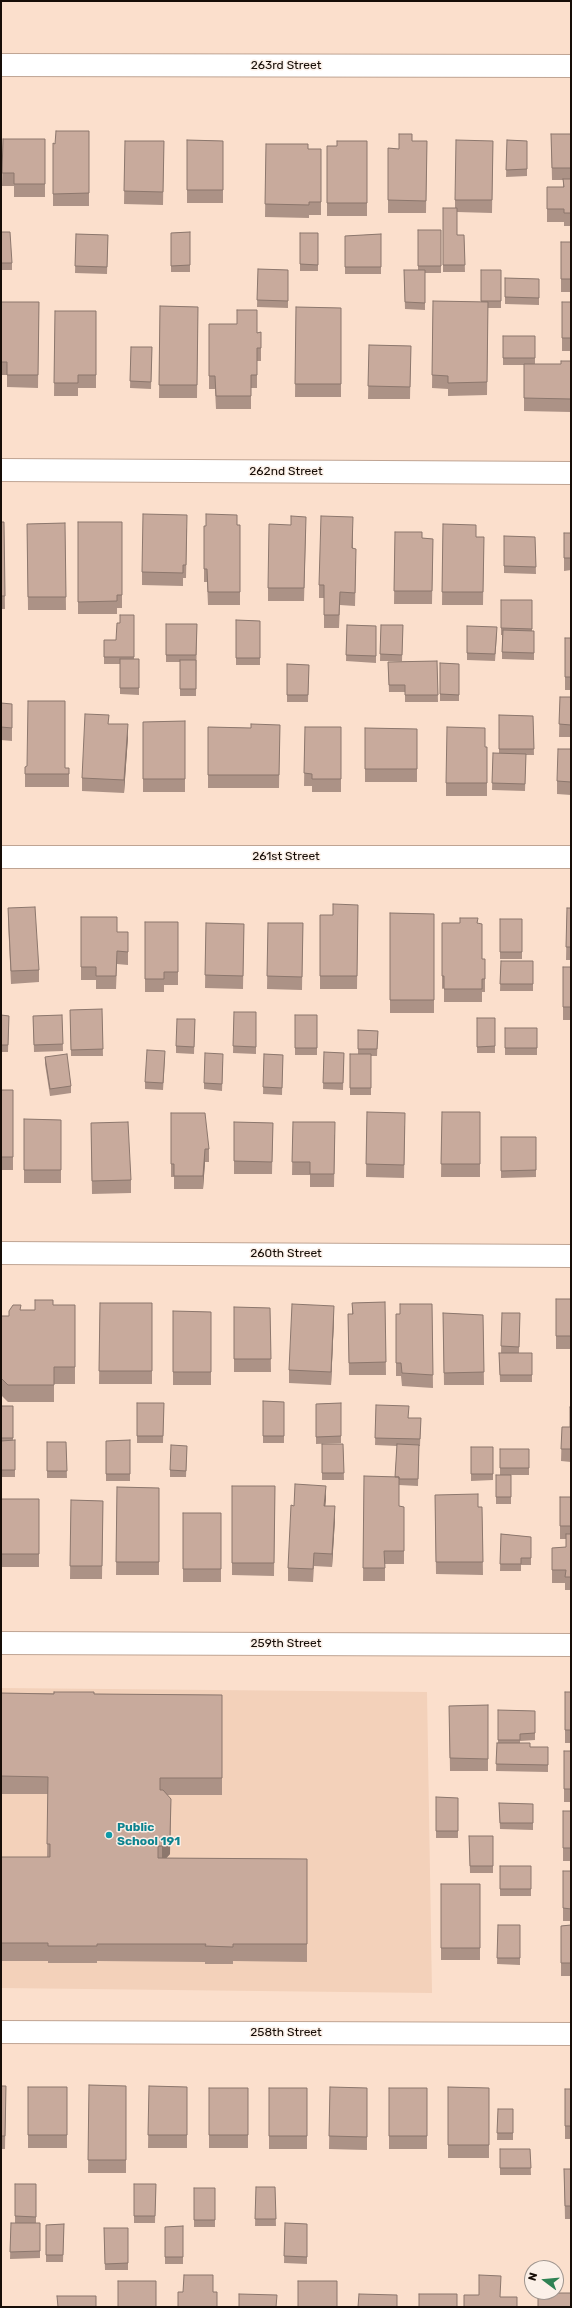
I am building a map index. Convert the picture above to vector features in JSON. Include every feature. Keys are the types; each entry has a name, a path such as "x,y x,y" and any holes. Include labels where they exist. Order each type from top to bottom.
{"street":[{"name":"263rd Street","path":"1,65 571,66"},
{"name":"262nd Street","path":"1,470 571,473"},
{"name":"261st Street","path":"1,857 571,857"},
{"name":"260th Street","path":"1,1253 571,1256"},
{"name":"259th Street","path":"1,1643 571,1645"},
{"name":"258th Street","path":"1,2032 571,2034"}],"shaded area":[{"path":"1,1688 427,1692 432,1993 1,1988"}],"building":[{"path":"56,131 89,131 89,193 53,194 53,143 55,144"},
{"path":"399,134 412,134 412,141 427,141 426,201 388,200 388,148 399,149"},
{"path":"551,134 571,134 571,168 552,168"},
{"path":"3,139 45,139 45,184 14,184 14,173 2,173"},
{"path":"187,140 223,141 223,190 187,190"},
{"path":"456,140 493,141 492,200 455,200"},
{"path":"507,140 527,141 527,169 506,170"},
{"path":"125,141 164,141 163,192 124,191"},
{"path":"337,141 367,141 367,203 327,203 327,146 337,146"},
{"path":"266,144 308,144 308,149 321,149 321,202 309,202 309,205 265,204"},
{"path":"563,179 571,179 571,213 564,213 564,209 547,209 547,187 564,187"},
{"path":"443,208 457,208 457,235 464,235 465,265 443,265"},
{"path":"418,230 441,230 441,266 418,266"},
{"path":"1,232 10,232 12,263 1,263"},
{"path":"190,232 190,265 171,266 171,233"},
{"path":"300,233 318,233 318,265 300,264"},
{"path":"76,234 108,235 107,267 75,266"},
{"path":"381,234 381,267 345,267 345,236"},
{"path":"561,242 571,242 571,279 561,279"},
{"path":"258,269 288,270 288,301 257,300"},
{"path":"404,270 425,270 425,303 405,302"},
{"path":"481,270 501,270 501,301 481,301"},
{"path":"505,278 539,279 539,298 505,297"},
{"path":"433,301 488,302 487,382 448,383 448,376 432,375"},
{"path":"1,302 39,302 38,375 7,375 7,362 1,362"},
{"path":"562,302 571,302 571,338 562,338"},
{"path":"160,306 198,307 197,385 159,385"},
{"path":"296,307 341,308 341,384 295,384"},
{"path":"237,310 257,310 257,333 261,332 261,348 257,348 257,375 251,375 251,396 216,396 215,376 209,376 209,324 237,324"},
{"path":"55,311 96,311 96,375 78,375 78,383 54,383"},
{"path":"503,336 535,336 535,358 503,358"},
{"path":"369,345 411,346 410,387 368,386"},
{"path":"131,347 152,347 151,382 130,381"},
{"path":"561,361 571,361 571,399 524,398 524,364 561,364"},
{"path":"143,514 187,515 186,565 183,565 183,573 142,572"},
{"path":"206,514 237,515 237,525 240,525 240,592 208,592 207,569 204,569 204,526 206,526"},
{"path":"291,516 306,517 304,588 268,588 269,524 291,525"},
{"path":"321,516 353,517 352,548 356,549 355,593 340,592 339,615 324,615 324,585 319,585"},
{"path":"1,522 4,522 5,596 1,596"},
{"path":"78,522 122,522 122,595 117,595 117,601 78,602"},
{"path":"65,523 66,597 28,597 27,524"},
{"path":"443,524 476,525 476,537 484,537 483,592 442,592"},
{"path":"395,532 422,532 422,538 433,539 432,591 394,591"},
{"path":"564,533 571,533 571,558 564,558"},
{"path":"504,536 535,537 536,567 504,566"},
{"path":"501,600 532,600 532,629 501,628"},
{"path":"120,615 134,615 134,657 104,657 104,640 116,640 117,623 120,623"},
{"path":"236,620 260,621 260,658 236,658"},
{"path":"166,624 197,624 196,655 166,655"},
{"path":"347,625 376,626 376,656 346,655"},
{"path":"381,625 403,625 402,655 380,654"},
{"path":"467,626 497,627 495,654 467,653"},
{"path":"503,630 534,631 534,653 502,652"},
{"path":"565,638 571,638 571,677 565,677"},
{"path":"120,659 139,659 139,688 120,688"},
{"path":"180,660 196,660 196,689 180,689"},
{"path":"437,661 438,695 405,695 405,685 389,685 388,662"},
{"path":"440,663 459,664 459,695 440,694"},
{"path":"287,664 309,665 308,695 287,695"},
{"path":"560,697 571,697 571,725 559,724"},
{"path":"28,701 65,701 65,768 69,768 69,774 25,774 25,767 27,766"},
{"path":"1,703 12,704 12,728 1,727"},
{"path":"85,714 109,715 108,724 128,724 124,780 82,778"},
{"path":"499,715 533,716 534,749 499,749"},
{"path":"185,721 185,779 143,779 143,722"},
{"path":"251,724 280,725 279,775 208,775 208,727 251,728"},
{"path":"305,727 341,727 341,779 312,779 312,774 304,773"},
{"path":"447,727 485,728 485,747 487,747 487,783 446,783"},
{"path":"365,728 417,729 417,769 365,769"},
{"path":"558,749 571,749 571,782 557,781"},
{"path":"493,753 526,754 525,784 492,783"},
{"path":"333,904 358,905 357,976 320,976 320,915 333,915"},
{"path":"35,907 39,970 11,971 8,908"},
{"path":"567,908 571,908 571,947 566,947"},
{"path":"390,913 434,914 434,1000 390,1000"},
{"path":"81,917 117,917 117,932 128,932 128,952 117,951 116,976 96,976 96,967 81,967"},
{"path":"460,918 478,918 477,923 482,924 482,959 485,959 485,979 482,979 482,989 444,989 444,976 442,976 442,923 460,923"},
{"path":"500,919 522,919 522,952 500,952"},
{"path":"145,922 178,922 178,972 164,972 164,979 145,979"},
{"path":"206,923 244,924 243,976 205,975"},
{"path":"268,923 303,923 302,977 267,976"},
{"path":"501,961 533,961 533,984 500,984"},
{"path":"563,967 571,967 571,1007 563,1007"},
{"path":"102,1009 103,1049 71,1050 70,1010"},
{"path":"234,1012 256,1012 256,1047 233,1046"},
{"path":"1,1015 9,1016 8,1045 1,1045"},
{"path":"62,1015 63,1044 34,1045 33,1016"},
{"path":"295,1015 317,1015 317,1048 295,1048"},
{"path":"477,1018 495,1018 495,1046 477,1047"},
{"path":"177,1019 195,1019 194,1047 176,1046"},
{"path":"505,1028 537,1028 537,1048 505,1048"},
{"path":"358,1030 378,1031 377,1049 358,1049"},
{"path":"147,1050 165,1051 163,1083 145,1082"},
{"path":"324,1052 344,1053 343,1083 323,1083"},
{"path":"205,1053 223,1054 222,1084 204,1083"},
{"path":"67,1054 71,1086 50,1089 45,1057"},
{"path":"264,1054 283,1055 282,1088 263,1087"},
{"path":"350,1054 371,1054 371,1088 350,1088"},
{"path":"1,1090 13,1090 13,1157 1,1157"},
{"path":"367,1112 405,1113 404,1165 366,1164"},
{"path":"442,1112 480,1112 480,1164 441,1164"},
{"path":"171,1113 205,1113 209,1149 205,1149 203,1176 174,1176 174,1164 171,1164"},
{"path":"24,1119 61,1120 61,1170 24,1170"},
{"path":"128,1122 131,1180 92,1181 91,1123"},
{"path":"234,1122 273,1123 272,1162 234,1161"},
{"path":"293,1122 335,1122 334,1174 310,1174 310,1162 292,1162"},
{"path":"501,1137 536,1137 536,1170 501,1171"},
{"path":"556,1299 571,1299 571,1336 556,1336"},
{"path":"35,1300 53,1300 53,1305 75,1305 75,1367 54,1367 54,1385 8,1385 1,1378 1,1316 9,1316 9,1311 13,1305 21,1305 20,1310 35,1310"},
{"path":"385,1302 386,1362 349,1363 348,1314 353,1314 352,1303"},
{"path":"100,1303 152,1303 152,1371 99,1371"},
{"path":"292,1304 334,1306 331,1372 289,1370"},
{"path":"400,1304 432,1304 433,1375 402,1373 401,1363 396,1363 396,1314 400,1314"},
{"path":"234,1307 270,1308 271,1359 234,1359"},
{"path":"173,1311 211,1312 211,1372 173,1372"},
{"path":"443,1313 483,1315 484,1372 444,1373"},
{"path":"502,1313 520,1313 519,1347 501,1346"},
{"path":"499,1353 532,1353 532,1375 500,1375"},
{"path":"263,1401 284,1402 284,1436 263,1436"},
{"path":"137,1403 164,1403 163,1436 137,1436"},
{"path":"341,1403 341,1436 316,1437 316,1404"},
{"path":"376,1405 409,1406 408,1418 421,1418 420,1439 375,1438"},
{"path":"1,1406 13,1406 13,1438 1,1438"},
{"path":"570,1407 571,1449 561,1449 562,1427 570,1427"},
{"path":"15,1440 15,1470 1,1470 1,1441"},
{"path":"130,1440 130,1474 106,1474 106,1441"},
{"path":"47,1442 66,1442 67,1471 47,1471"},
{"path":"322,1444 343,1444 344,1473 322,1473"},
{"path":"397,1444 419,1445 418,1479 399,1479 399,1477 395,1477"},
{"path":"171,1445 187,1446 186,1471 170,1470"},
{"path":"471,1447 493,1447 493,1474 471,1474"},
{"path":"500,1449 529,1449 529,1468 500,1468"},
{"path":"496,1475 511,1475 511,1497 496,1497"},
{"path":"364,1476 399,1477 399,1506 404,1507 404,1551 384,1551 385,1568 363,1568"},
{"path":"295,1484 326,1486 324,1506 335,1506 332,1554 314,1553 313,1569 288,1568 291,1505 294,1506"},
{"path":"232,1486 275,1486 274,1563 232,1563"},
{"path":"117,1487 159,1488 159,1562 116,1562"},
{"path":"478,1494 478,1507 482,1507 483,1562 436,1562 435,1495"},
{"path":"560,1497 571,1497 571,1526 560,1526"},
{"path":"1,1499 39,1499 39,1554 1,1554"},
{"path":"71,1500 103,1501 102,1566 70,1566"},
{"path":"183,1513 221,1513 221,1569 183,1569"},
{"path":"501,1534 531,1537 531,1558 521,1558 521,1564 500,1564"},
{"path":"566,1534 571,1534 571,1577 565,1577 566,1570 552,1570 552,1548 566,1547"},
{"name":"Public School 191","path":"54,1692 94,1692 94,1694 222,1695 222,1778 160,1778 160,1790 163,1790 171,1799 170,1836 162,1846 158,1846 158,1858 307,1859 307,1944 233,1944 233,1947 205,1946 206,1944 97,1944 97,1946 48,1946 48,1943 1,1943 1,1857 50,1857 50,1844 47,1844 48,1777 1,1776 1,1693 54,1694"},
{"path":"565,1692 571,1692 571,1730 565,1730"},
{"path":"488,1705 488,1759 450,1758 449,1706"},
{"path":"498,1710 535,1711 535,1733 520,1734 520,1740 498,1740"},
{"path":"497,1743 530,1743 530,1747 548,1747 548,1765 496,1764"},
{"path":"564,1751 571,1751 571,1789 564,1789"},
{"path":"436,1797 458,1798 458,1831 436,1831"},
{"path":"499,1803 533,1804 533,1823 500,1823"},
{"path":"563,1811 571,1811 571,1848 563,1848"},
{"path":"469,1836 493,1836 493,1866 470,1866"},
{"path":"500,1866 531,1866 531,1889 500,1889"},
{"path":"563,1871 571,1871 571,1909 563,1908"},
{"path":"441,1884 480,1884 480,1948 441,1948"},
{"path":"498,1925 520,1925 520,1958 497,1958"},
{"path":"571,1925 571,1963 561,1963 561,1926"},
{"path":"89,2085 126,2086 126,2160 88,2160"},
{"path":"1,2086 6,2086 5,2136 1,2136"},
{"path":"149,2086 187,2087 187,2135 148,2135"},
{"path":"28,2087 67,2087 67,2135 28,2135"},
{"path":"330,2087 367,2088 367,2137 329,2136"},
{"path":"448,2087 489,2088 489,2145 448,2145"},
{"path":"209,2088 248,2088 248,2135 209,2135"},
{"path":"269,2088 307,2088 307,2136 269,2136"},
{"path":"389,2088 427,2088 427,2136 389,2136"},
{"path":"565,2089 571,2089 571,2126 565,2126"},
{"path":"498,2109 513,2109 513,2133 497,2133"},
{"path":"500,2149 530,2149 531,2168 500,2168"},
{"path":"564,2169 571,2169 571,2206 565,2206"},
{"path":"15,2184 36,2184 36,2217 15,2216"},
{"path":"134,2184 156,2184 155,2216 134,2216"},
{"path":"256,2187 275,2187 276,2219 255,2219"},
{"path":"194,2188 215,2188 215,2220 194,2220"},
{"path":"11,2223 40,2223 40,2251 10,2252"},
{"path":"285,2223 307,2224 307,2257 284,2256"},
{"path":"64,2224 63,2255 46,2255 46,2225"},
{"path":"183,2226 183,2257 165,2257 165,2227"},
{"path":"104,2228 128,2228 128,2263 105,2264"},
{"path":"184,2275 213,2275 213,2292 217,2292 217,2307 178,2307 178,2292 183,2292"},
{"path":"479,2275 501,2276 500,2297 517,2297 517,2307 464,2307 464,2295 479,2295"},
{"path":"118,2281 156,2281 156,2307 118,2307"},
{"path":"298,2281 337,2281 337,2307 298,2307"},
{"path":"564,2293 571,2293 571,2307 538,2307 538,2300 564,2300"},
{"path":"239,2294 277,2295 276,2307 239,2307"},
{"path":"359,2294 397,2295 397,2307 358,2307"},
{"path":"419,2294 457,2294 457,2307 419,2307"},
{"path":"57,2296 96,2296 96,2307 58,2307"}],"place":[{"name":"Public School 191","path":"109,1835"}]}
